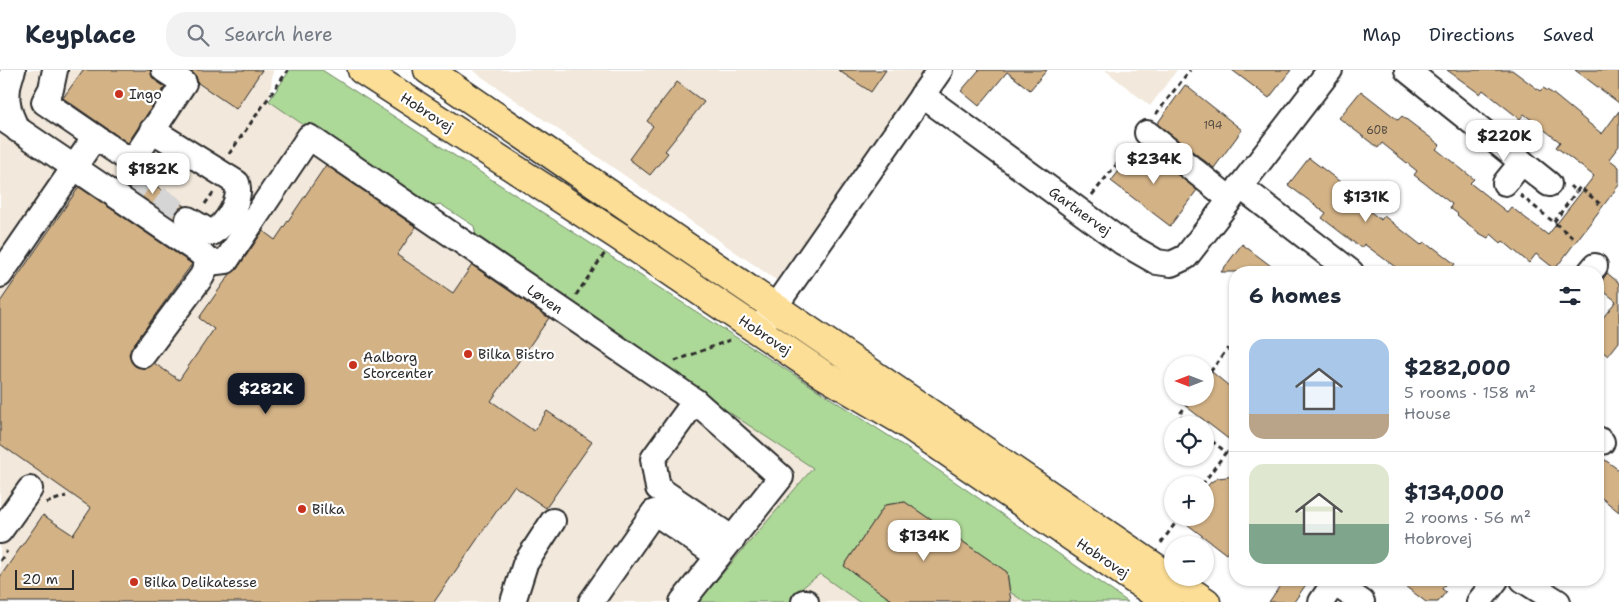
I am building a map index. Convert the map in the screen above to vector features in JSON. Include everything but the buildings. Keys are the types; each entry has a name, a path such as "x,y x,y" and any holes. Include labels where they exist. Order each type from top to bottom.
{"main road":[{"name":"Hobrovej","path":"362,70 618,235 824,375 904,422 1166,602"},
{"name":"Hobrovej","path":"428,70 1206,602"}],"street":[{"path":"13,70 7,85 9,123 199,252 207,263 202,276 143,355"},
{"path":"55,70 51,89 44,102 128,176"},
{"path":"91,142 132,162 184,83 164,70"},
{"path":"758,331 940,70"},
{"name":"Gartnervej","path":"922,95 1122,242 1158,262 1171,264 1186,257 1330,70"},
{"path":"1407,70 1549,184"},
{"path":"152,130 238,183 240,192 234,206 219,229 212,233 188,219"},
{"path":"1147,133 1342,266"},
{"name":"Løven","path":"207,263 226,261 309,137 695,402 781,477 682,602"},
{"path":"0,275 91,142"},
{"path":"1508,189 1522,162"},
{"path":"695,402 653,459 658,488 726,547"},
{"path":"0,531 30,489"},
{"path":"591,602 654,512 726,547"},
{"path":"513,602 525,564 553,521"},
{"path":"1479,602 1491,586"},
{"path":"1533,586 1558,602"},
{"path":"1328,588 1362,602"}],"path":[{"path":"254,119 287,70"},
{"path":"1549,184 1556,174 1576,192"},
{"path":"1554,222 1580,188 1601,205"},
{"path":"1508,189 1517,193 1576,240"},
{"path":"564,312 618,235"},
{"path":"649,370 758,331"},
{"path":"1214,367 1228,348"},
{"path":"1180,416 1179,415 1186,406"},
{"path":"1209,476 1226,452 1214,443"},
{"path":"1147,562 1173,526"}],"shaded area":[{"path":"0,70 273,70 269,101 813,468 899,490 1059,602 0,602"},
{"path":"472,70 929,70 776,280"},
{"path":"1105,70 1177,70 1150,106"}],"green space":[{"path":"290,70 322,70 892,438 1128,602 1025,602 1010,592 1007,572 905,502 885,505 844,566 894,602 859,602 820,574 802,588 791,602 698,602 813,468 478,245 474,226 440,204 424,208 269,101"}],"tunnel":[{"path":"128,176 188,219"}],"place":[{"name":"Ingo","path":"119,94"},
{"name":"Bilka Bistro","path":"468,354"},
{"name":"Aalborg Storcenter","path":"353,365"},
{"name":"Bilka","path":"302,509"},
{"name":"Bilka Delikatesse","path":"134,582"}]}
